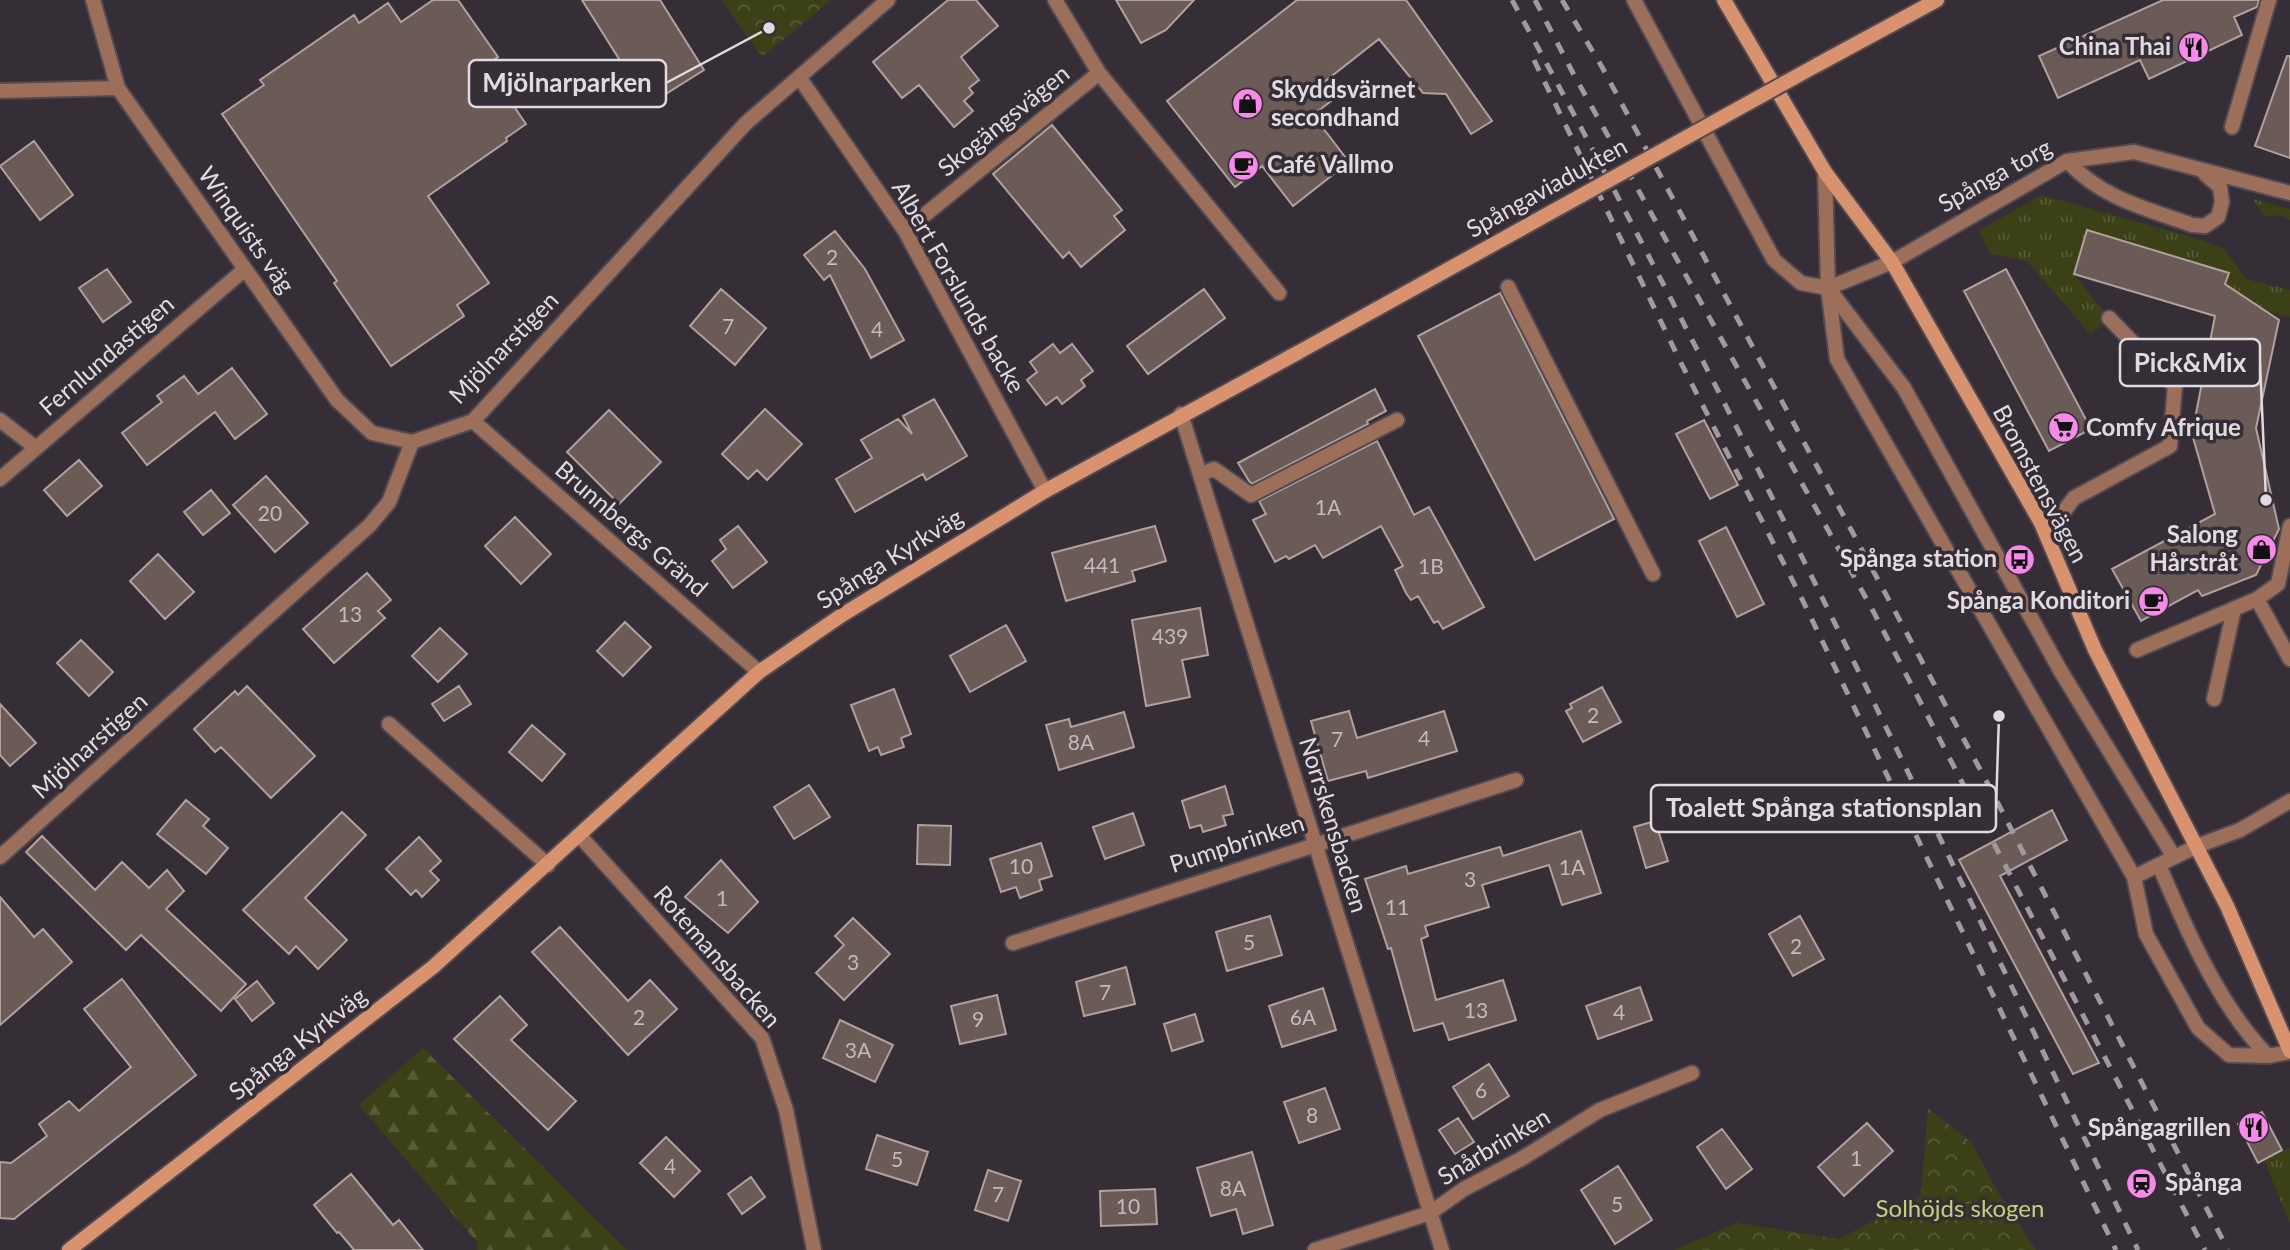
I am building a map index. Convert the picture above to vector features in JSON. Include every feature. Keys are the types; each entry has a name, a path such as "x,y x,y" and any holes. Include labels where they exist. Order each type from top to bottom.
{"street":[{"name":"Winquists väg","path":"93,0 118,88 337,401 372,433 412,442"},
{"name":"Mjölnarstigen","path":"0,857 370,525 389,502 412,442 473,421 746,123 888,0"},
{"name":"Skogängsvägen","path":"1055,0 1099,73 1279,293"},
{"path":"1634,0 1774,260 1786,274 1801,282 1828,288 1904,388 2060,670 2174,857"},
{"name":"Bromstensvägen","path":"1724,0 1825,172 1892,261 2041,523 2095,650 2227,906 2290,1051"},
{"name":"Spångaviadukten","path":"1299,352 1937,0"},
{"path":"2232,127 2269,0"},
{"name":"Skogängsvägen","path":"905,231 1099,73"},
{"name":"Albert Forslunds backe","path":"799,77 905,231 1045,491"},
{"path":"0,92 118,88"},
{"name":"Spånga torg","path":"1828,288 1892,261 2067,161 2134,152 2290,193"},
{"path":"2067,161 2088,183 2115,197 2192,225 2205,226 2218,218 2222,202 2220,187 2202,171"},
{"path":"1825,172 1828,288 1837,359 2134,877 2146,934 2198,1028 2230,1055 2268,1056 2290,1051"},
{"name":"Fernlundastigen","path":"0,480 245,269"},
{"path":"1508,287 1653,574"},
{"path":"2041,523 2065,510 2074,498 2170,446 2175,386 2109,318"},
{"name":"Spånga Kyrkväg","path":"69,1250 433,967 759,672 842,615 1045,491 1181,414 1299,352"},
{"name":"Norrskensbacken","path":"1181,414 1442,1250"},
{"path":"0,420 36,448"},
{"path":"1201,474 1214,469 1251,495 1397,420"},
{"name":"Brunnbergs Gränd","path":"473,421 759,672"},
{"path":"2137,650 2257,599 2284,581 2290,526"},
{"path":"2257,599 2290,659"},
{"path":"2214,699 2234,609"},
{"path":"389,724 548,865"},
{"name":"Pumpbrinken","path":"1013,943 1516,780"},
{"path":"2134,877 2197,846 2240,830 2290,801"},
{"name":"Rotemansbacken","path":"579,835 762,1038 786,1110 814,1250"},
{"path":"2159,864 2185,927 2248,1035 2268,1056"},
{"name":"Snårbrinken","path":"1315,1250 1430,1213 1464,1189 1521,1160 1600,1110 1692,1073"}],"green space":[{"path":"721,0 831,0 762,57"},
{"path":"2042,195 2202,240 2224,249 2246,279 2290,290 2290,317 2220,300 2228,274 2074,274 2109,318 2091,335 2027,261 1990,254 1979,230"},
{"path":"2253,199 2290,209 2290,220 2280,215 2265,216"},
{"path":"423,1048 627,1250 477,1250 477,1242 359,1105"},
{"name":"Solhöjds skogen","path":"1928,1108 1972,1143 1999,1194 2036,1250 1674,1250 1737,1223 1839,1239 1921,1196"},
{"path":"2290,1148 2290,1224 2264,1160"}],"building":[{"path":"433,0 458,0 498,57 492,61 521,103 515,108 526,124 506,138 507,141 428,196 489,283 457,305 464,316 391,366 334,283 337,281 222,114 264,85 260,80 354,15 359,23 388,3 401,22"},
{"path":"582,0 660,0 704,70 648,105"},
{"path":"948,0 976,0 998,26 961,57 979,80 969,88 973,93 964,101 973,111 954,127 919,85 902,98 873,62"},
{"path":"1116,0 1194,0 1166,30 1141,43"},
{"name":"Skyddsvärnet secondhand","path":"1297,0 1406,0 1492,121 1471,134 1446,94 1423,93 1379,39 1323,83 1335,98 1313,115 1349,162 1293,206 1262,166 1235,187 1167,101"},
{"path":"2163,0 2259,0 2257,7 2234,17 2242,35 2149,79 2140,60 2058,98 2039,56"},
{"path":"2287,56 2290,56 2290,158 2255,146"},
{"path":"1052,125 1122,210 1114,216 1125,230 1081,267 1069,252 1063,258 993,174"},
{"path":"34,141 73,195 40,220 0,166"},
{"path":"2087,230 2229,273 2225,284 2279,320 2256,428 2279,529 2256,575 2202,596 2198,590 2141,621 2112,569 2215,514 2192,434 2215,316 2074,274"},
{"path":"835,231 865,269 904,340 871,358 830,275 824,280 804,255"},
{"path":"107,269 131,302 103,322 79,288"},
{"path":"2006,269 2091,429 2049,451 1964,291"},
{"path":"721,289 766,328 735,365 690,326"},
{"path":"1204,289 1225,318 1148,374 1127,346"},
{"path":"1500,293 1614,519 1535,560 1418,336"},
{"path":"1053,344 1060,353 1072,344 1093,371 1081,380 1085,386 1062,404 1057,397 1046,405 1027,380 1037,372 1030,362"},
{"path":"232,368 267,414 235,439 215,412 147,465 122,433 162,402 157,396 184,376 198,394"},
{"path":"1375,389 1386,411 1367,421 1368,424 1252,484 1249,481 1238,463"},
{"path":"934,399 967,456 926,480 923,474 855,512 836,479 872,458 861,440 898,419 912,434 903,416"},
{"path":"765,409 802,444 767,480 757,470 748,479 722,454"},
{"path":"609,410 661,462 619,504 567,452"},
{"path":"1704,420 1738,485 1710,499 1676,434"},
{"path":"1377,441 1414,515 1429,507 1484,607 1443,629 1438,621 1434,623 1418,596 1411,600 1406,593 1395,570 1403,566 1381,526 1323,558 1315,545 1289,559 1286,556 1275,562 1253,520 1266,514 1259,501"},
{"path":"79,460 102,486 67,516 44,490"},
{"path":"266,476 308,523 275,552 233,505"},
{"path":"211,490 230,513 203,535 184,512"},
{"path":"515,517 551,554 521,584 485,546"},
{"path":"738,526 767,562 733,588 712,561 726,549 720,540"},
{"path":"1155,526 1166,561 1132,571 1135,581 1066,601 1052,553"},
{"path":"1726,527 1764,604 1737,617 1699,541"},
{"path":"158,554 194,592 165,619 130,581"},
{"path":"367,573 391,600 378,611 385,618 334,663 303,629"},
{"path":"1200,608 1208,655 1182,660 1190,697 1146,706 1132,620"},
{"path":"625,622 651,647 623,676 597,651"},
{"path":"1006,625 1026,661 970,692 950,656"},
{"path":"440,628 467,654 438,682 412,656"},
{"path":"81,640 113,672 89,696 57,663"},
{"path":"247,686 315,756 271,798 221,747 215,752 194,729 235,691 238,695"},
{"path":"459,686 471,704 444,721 432,704"},
{"path":"1602,687 1621,722 1583,742 1566,711 1572,708 1570,704"},
{"path":"894,689 911,734 901,738 904,747 881,755 878,747 869,751 851,705"},
{"path":"0,704 36,743 10,766 0,755"},
{"path":"1349,711 1357,738 1444,711 1457,751 1368,778 1366,771 1328,781 1311,721"},
{"path":"1124,712 1134,747 1059,770 1046,725 1069,719 1071,727"},
{"path":"532,725 565,754 542,781 509,752"},
{"path":"809,785 830,817 794,839 774,807"},
{"path":"1225,786 1233,814 1223,816 1226,825 1203,832 1201,825 1190,828 1182,801"},
{"path":"186,800 209,819 203,826 228,848 206,874 157,834"},
{"path":"2052,810 2067,840 2000,876 2099,1063 2073,1074 1959,860"},
{"path":"342,812 366,835 305,898 347,940 318,969 296,946 289,954 243,910"},
{"path":"1133,813 1144,845 1105,859 1093,827"},
{"path":"1655,821 1668,861 1646,868 1634,827"},
{"path":"918,825 951,826 950,865 917,864"},
{"path":"1581,831 1601,893 1562,905 1549,865 1482,885 1489,907 1425,926 1428,936 1421,939 1436,1000 1503,980 1516,1020 1449,1040 1443,1023 1414,1031 1391,948 1388,949 1365,879 1406,866 1408,874 1500,847 1503,856"},
{"path":"42,836 95,890 122,862 149,888 167,870 184,891 166,909 246,984 221,1011 141,935 126,950 26,852"},
{"path":"419,837 441,861 430,871 439,880 422,897 416,890 411,895 386,869"},
{"path":"1041,843 1052,876 1039,880 1042,890 1020,898 1016,887 1001,892 990,859"},
{"path":"721,860 758,902 728,933 685,897"},
{"path":"0,897 34,937 43,929 72,962 0,1025"},
{"path":"1270,916 1282,955 1227,971 1216,932"},
{"path":"1800,916 1824,959 1793,976 1769,934"},
{"path":"853,918 890,954 844,1000 816,973 844,945 835,936"},
{"path":"560,927 628,1001 650,980 677,1009 628,1055 532,952"},
{"path":"1126,967 1135,1004 1084,1016 1076,982"},
{"path":"122,979 196,1075 14,1219 0,1218 0,1162 11,1163 47,1136 39,1124 69,1101 79,1111 131,1067 84,1009"},
{"path":"257,981 274,1003 252,1021 235,999"},
{"path":"1640,987 1652,1020 1598,1039 1586,1006"},
{"path":"1323,988 1336,1030 1282,1047 1269,1006"},
{"path":"997,995 1006,1034 960,1044 951,1006"},
{"path":"500,996 527,1025 511,1040 576,1101 548,1130 454,1039"},
{"path":"1195,1014 1203,1041 1172,1051 1164,1024"},
{"path":"840,1020 893,1045 875,1082 823,1058"},
{"path":"1489,1064 1509,1096 1473,1119 1453,1087"},
{"path":"1325,1088 1340,1129 1299,1143 1284,1102"},
{"path":"2262,1112 2282,1150 2258,1163 2238,1124"},
{"path":"1458,1118 1474,1142 1455,1154 1439,1130"},
{"path":"1867,1123 1893,1151 1844,1196 1818,1167"},
{"path":"1722,1129 1752,1169 1726,1189 1697,1147"},
{"path":"877,1135 928,1152 917,1185 866,1169"},
{"path":"666,1137 700,1171 674,1197 640,1163"},
{"path":"1252,1152 1273,1225 1243,1234 1236,1209 1211,1216 1197,1168"},
{"path":"1618,1166 1652,1220 1615,1244 1581,1190"},
{"path":"988,1170 1021,1181 1008,1221 975,1210"},
{"path":"351,1174 393,1225 399,1220 423,1250 354,1250 339,1232 337,1233 314,1205"},
{"path":"751,1177 765,1197 742,1214 728,1194"},
{"path":"1155,1189 1157,1224 1101,1226 1100,1191"}],"railway":[{"path":"1512,0 1756,465 1911,778 2138,1250"},
{"path":"1535,0 1574,75 1871,607 2205,1250"},
{"path":"1562,0 1602,67 1989,786 2228,1250"},
{"path":"1534,60 1680,361 1802,599 2116,1250"}],"place":[{"name":"Mjölnarparken","path":"769,28"},
{"name":"China Thai","path":"2194,47"},
{"name":"Skyddsvärnet secondhand","path":"1248,104"},
{"name":"Café Vallmo","path":"1244,165"},
{"name":"Comfy Afrique","path":"2063,428"},
{"name":"Pick&Mix","path":"2266,500"},
{"name":"Salong Hårstråt","path":"2261,549"},
{"name":"Spånga station","path":"2020,559"},
{"name":"Spånga Konditori","path":"2153,601"},
{"name":"Toalett Spånga stationsplan","path":"1999,716"},
{"name":"Spångagrillen","path":"2254,1128"},
{"name":"Spånga","path":"2142,1183"}]}
